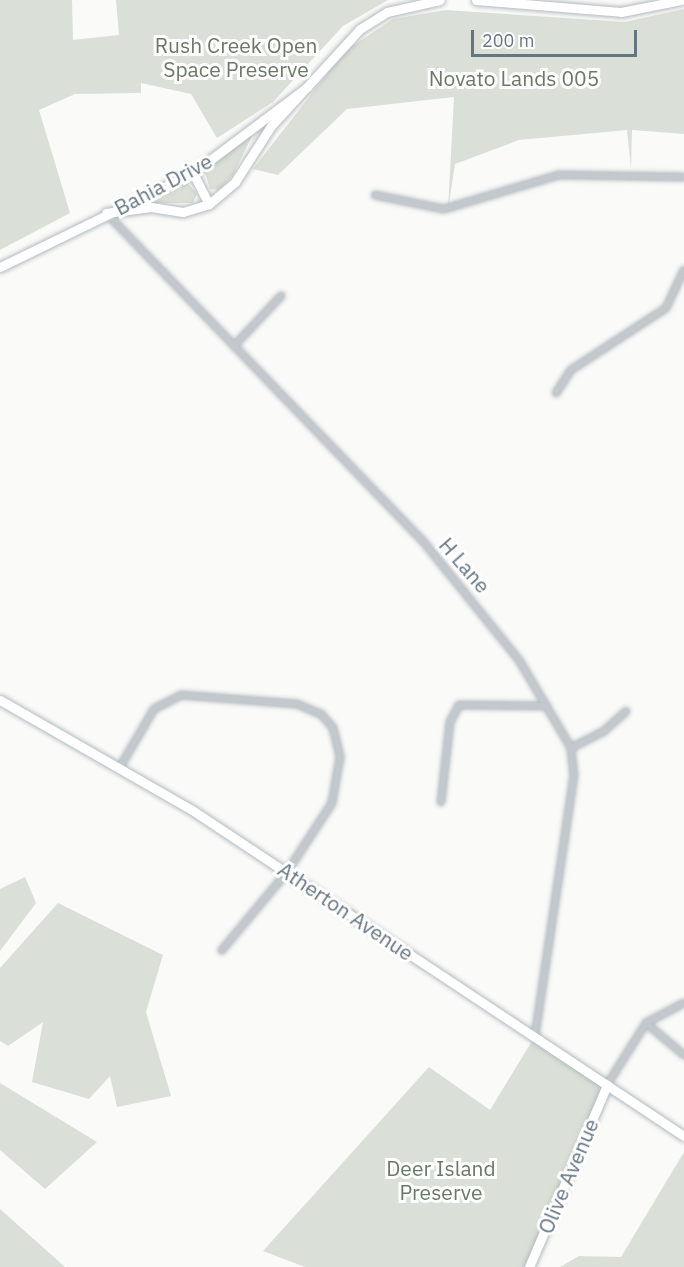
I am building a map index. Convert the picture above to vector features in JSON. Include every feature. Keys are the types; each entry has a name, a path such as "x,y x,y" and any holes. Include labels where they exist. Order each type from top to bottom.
{"street":[{"name":"Bahia Drive","path":"106,213 151,207 183,212 209,204 236,183 271,126 369,22 440,0"},
{"path":"476,0 621,12 681,0"},
{"name":"Bahia Drive","path":"106,213 193,173 310,86"},
{"path":"193,173 209,204"},
{"path":"375,195 418,208 444,209 559,175 684,177"},
{"path":"0,267 106,213"},
{"name":"H Lane","path":"106,213 422,540 479,606 547,706 571,748 574,776 535,1036"},
{"path":"556,393 571,370 666,308 684,270"},
{"path":"234,346 281,296"},
{"path":"120,767 154,709 172,697 297,704 321,714 339,745 336,791 287,872 222,950"},
{"name":"Atherton Avenue","path":"0,700 120,767 287,872 684,1136"},
{"path":"441,802 450,722 459,705 547,706"},
{"path":"571,748 603,732 626,711"},
{"path":"607,1085 646,1023 684,1003"},
{"path":"646,1023 684,1054"},
{"name":"Olive Avenue","path":"530,1267 607,1085"}],"green space":[{"name":"Rush Creek Open Space Preserve","path":"0,0 72,0 73,40 119,35 116,0 388,0 343,26 273,102 217,138 191,94 141,83 141,93 75,94 39,110 70,213 0,250"},
{"name":"Novato Lands 005","path":"684,9 684,134 632,130 631,169 627,130 519,140 455,164 448,210 454,97 347,109 278,175 253,169 345,51 393,19 446,10 625,22"},
{"path":"253,134 233,175 219,190 210,189 204,170"},
{"path":"186,181 197,194 193,203 141,203"},
{"path":"25,877 36,903 0,951 0,889"},
{"path":"58,903 163,955 146,1012 171,1096 117,1107 110,1076 89,1099 32,1082 43,1022 8,1046 0,1041 0,968"},
{"name":"Deer Island Preserve","path":"535,1036 607,1085 529,1267 305,1267 263,1251 429,1067 490,1110"},
{"path":"0,1083 97,1142 45,1189 0,1150"},
{"path":"684,1152 684,1267 560,1267 579,1256 621,1257"},
{"path":"0,1209 65,1267 0,1267"}]}
